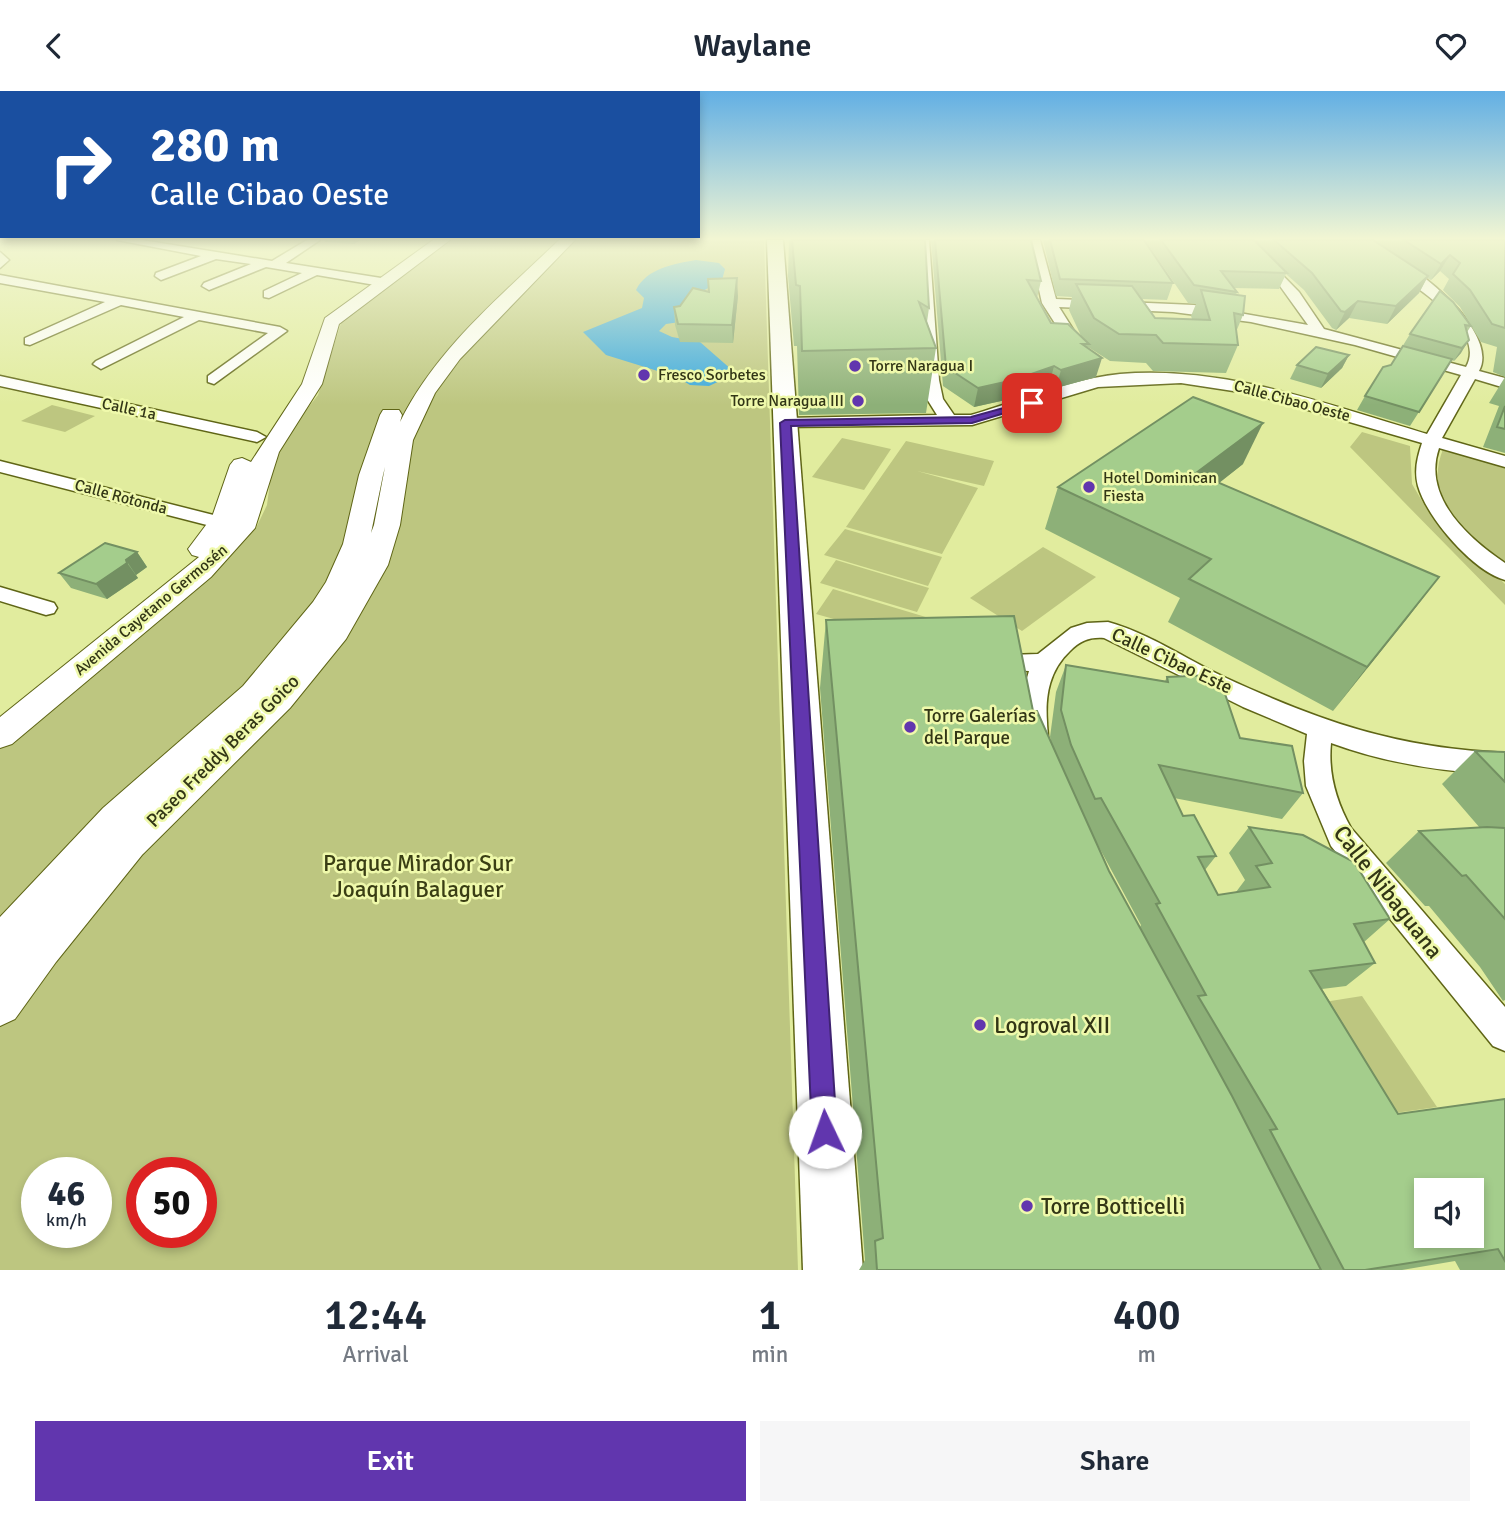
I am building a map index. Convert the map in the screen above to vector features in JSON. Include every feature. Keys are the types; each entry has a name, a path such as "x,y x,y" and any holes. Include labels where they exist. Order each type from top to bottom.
{"main road":[{"path":"782,295 785,423 811,661 833,1270"}],"street":[{"path":"81,295 280,331 214,379"},
{"name":"Avenida Cayetano Germosén","path":"0,713 232,526 245,459 257,437 292,390 312,325 355,295"},
{"name":"Avenida Cayetano Germosén","path":"0,734 201,571 232,526 267,452 312,384 331,322 360,295"},
{"name":"Paseo Freddy Beras Goico","path":"0,947 44,895 116,819 254,694 323,609 340,582 356,544 371,475 392,412 416,375 496,295"},
{"name":"Paseo Freddy Beras Goico","path":"0,1004 41,948 130,844 279,700 336,632 374,565 387,525 402,440 425,392 453,355 512,295"},
{"path":"921,295 935,399 948,421"},
{"path":"1047,295 1064,334 1120,379"},
{"path":"1296,295 1308,310 1318,333"},
{"path":"1435,295 1465,322 1479,348 1477,361 1433,441 1425,467 1427,484 1437,506 1456,531 1505,573"},
{"path":"30,341 117,302"},
{"path":"1049,303 1178,303 1318,333 1505,383"},
{"path":"101,364 197,316"},
{"name":"Calle Cibao Oeste","path":"785,423 948,421 989,417 1097,383 1120,379 1181,377 1225,382 1505,462"},
{"name":"Calle 1a","path":"0,381 257,437"},
{"name":"Calle Rotonda","path":"0,466 232,526"},
{"path":"0,594 46,608"},
{"name":"Calle Cibao Este","path":"1044,663 1077,632 1092,628 1108,630 1320,731 1381,750 1466,765 1505,764"},
{"path":"975,662 1044,663 1035,689 1032,720 1043,768"},
{"name":"Calle Nibaguana","path":"1320,731 1316,776 1324,807 1340,837 1505,1034"}],"green space":[{"name":"Parque Mirador Sur Joaquín Balaguer","path":"375,295 766,295 798,1270 0,1270 0,748 256,528 267,505 272,466 285,437 318,395 342,320"},
{"path":"52,405 95,416 65,432 21,421"},
{"path":"1362,432 1410,446 1412,484 1428,511 1505,584 1505,605 1350,447"},
{"path":"842,438 891,449 864,490 812,477"},
{"path":"906,441 994,461 984,486 917,471 978,488 942,554 846,527"},
{"path":"1443,449 1505,467 1505,566 1464,530 1444,502 1439,486 1438,468"},
{"path":"845,529 942,557 928,586 824,555"},
{"path":"1043,547 1096,577 1022,631 970,598"},
{"path":"836,560 929,588 917,612 820,583"},
{"path":"833,589 929,618 916,642 816,614"},
{"path":"1362,996 1437,1107 1367,1117 1299,1006"}],"water":[{"path":"641,295 696,295 680,322 666,324 659,331 672,337 700,342 732,370 726,378 709,386 690,385 677,377 606,355 583,332 642,308 644,298"}],"building":[{"path":"688,295 735,295 732,325 678,324 674,307 680,306"},
{"path":"800,295 928,295 929,308 919,302 936,348 802,351"},
{"path":"940,295 1035,295 1051,323 1068,324 1089,344 1082,344 1102,358 1061,370 1054,366 1014,380 978,388 946,367"},
{"path":"1082,295 1138,295 1155,318 1210,320 1203,295 1245,296 1243,315 1234,313 1238,345 1163,343 1156,335 1119,334 1094,318"},
{"path":"1329,295 1408,295 1396,306 1358,301 1345,312 1341,311"},
{"path":"1437,295 1445,295 1453,302 1471,326 1465,325 1469,340 1462,348 1410,334"},
{"path":"1473,295 1505,295 1505,328 1492,324"},
{"path":"1403,346 1452,359 1419,412 1365,396 1383,367 1391,365"},
{"path":"1316,347 1349,355 1328,374 1297,365"},
{"path":"1193,397 1263,423 1196,473 1439,577 1367,667 1189,579 1211,559 1058,487"},
{"path":"1505,406 1505,429 1497,427"},
{"path":"105,543 137,552 126,560 127,563 96,584 59,573"},
{"path":"1014,616 1033,711 1037,711 1109,871 1232,1096 1321,1270 877,1270 875,1241 883,1238 826,620"},
{"path":"1066,665 1168,682 1167,677 1212,675 1223,688 1240,738 1292,746 1303,793 1159,765 1183,816 1194,815 1216,856 1198,857 1218,895 1270,887 1256,866 1272,863 1249,827 1303,835 1354,862 1390,919 1354,924 1375,963 1310,971 1398,1114 1505,1099 1505,1261 1498,1249 1365,1270 1344,1270 1270,1130 1277,1129 1198,996 1206,995 1156,904 1160,903 1101,798 1095,799 1071,745 1061,710"},
{"path":"1475,751 1505,752 1505,782"},
{"path":"1505,828 1505,919 1466,875 1462,876 1419,831"}],"place":[{"name":"Torre Naragua I","path":"855,366"},
{"name":"Fresco Sorbetes","path":"644,375"},
{"name":"Torre Naragua III","path":"858,401"},
{"name":"Hotel Dominican Fiesta","path":"1089,487"},
{"name":"Torre Galerías del Parque","path":"910,727"},
{"name":"Logroval XII","path":"980,1025"},
{"name":"Torre Botticelli","path":"1027,1206"}],"route":[{"path":"825,1132 785,423 972,420 1032,403"}]}
